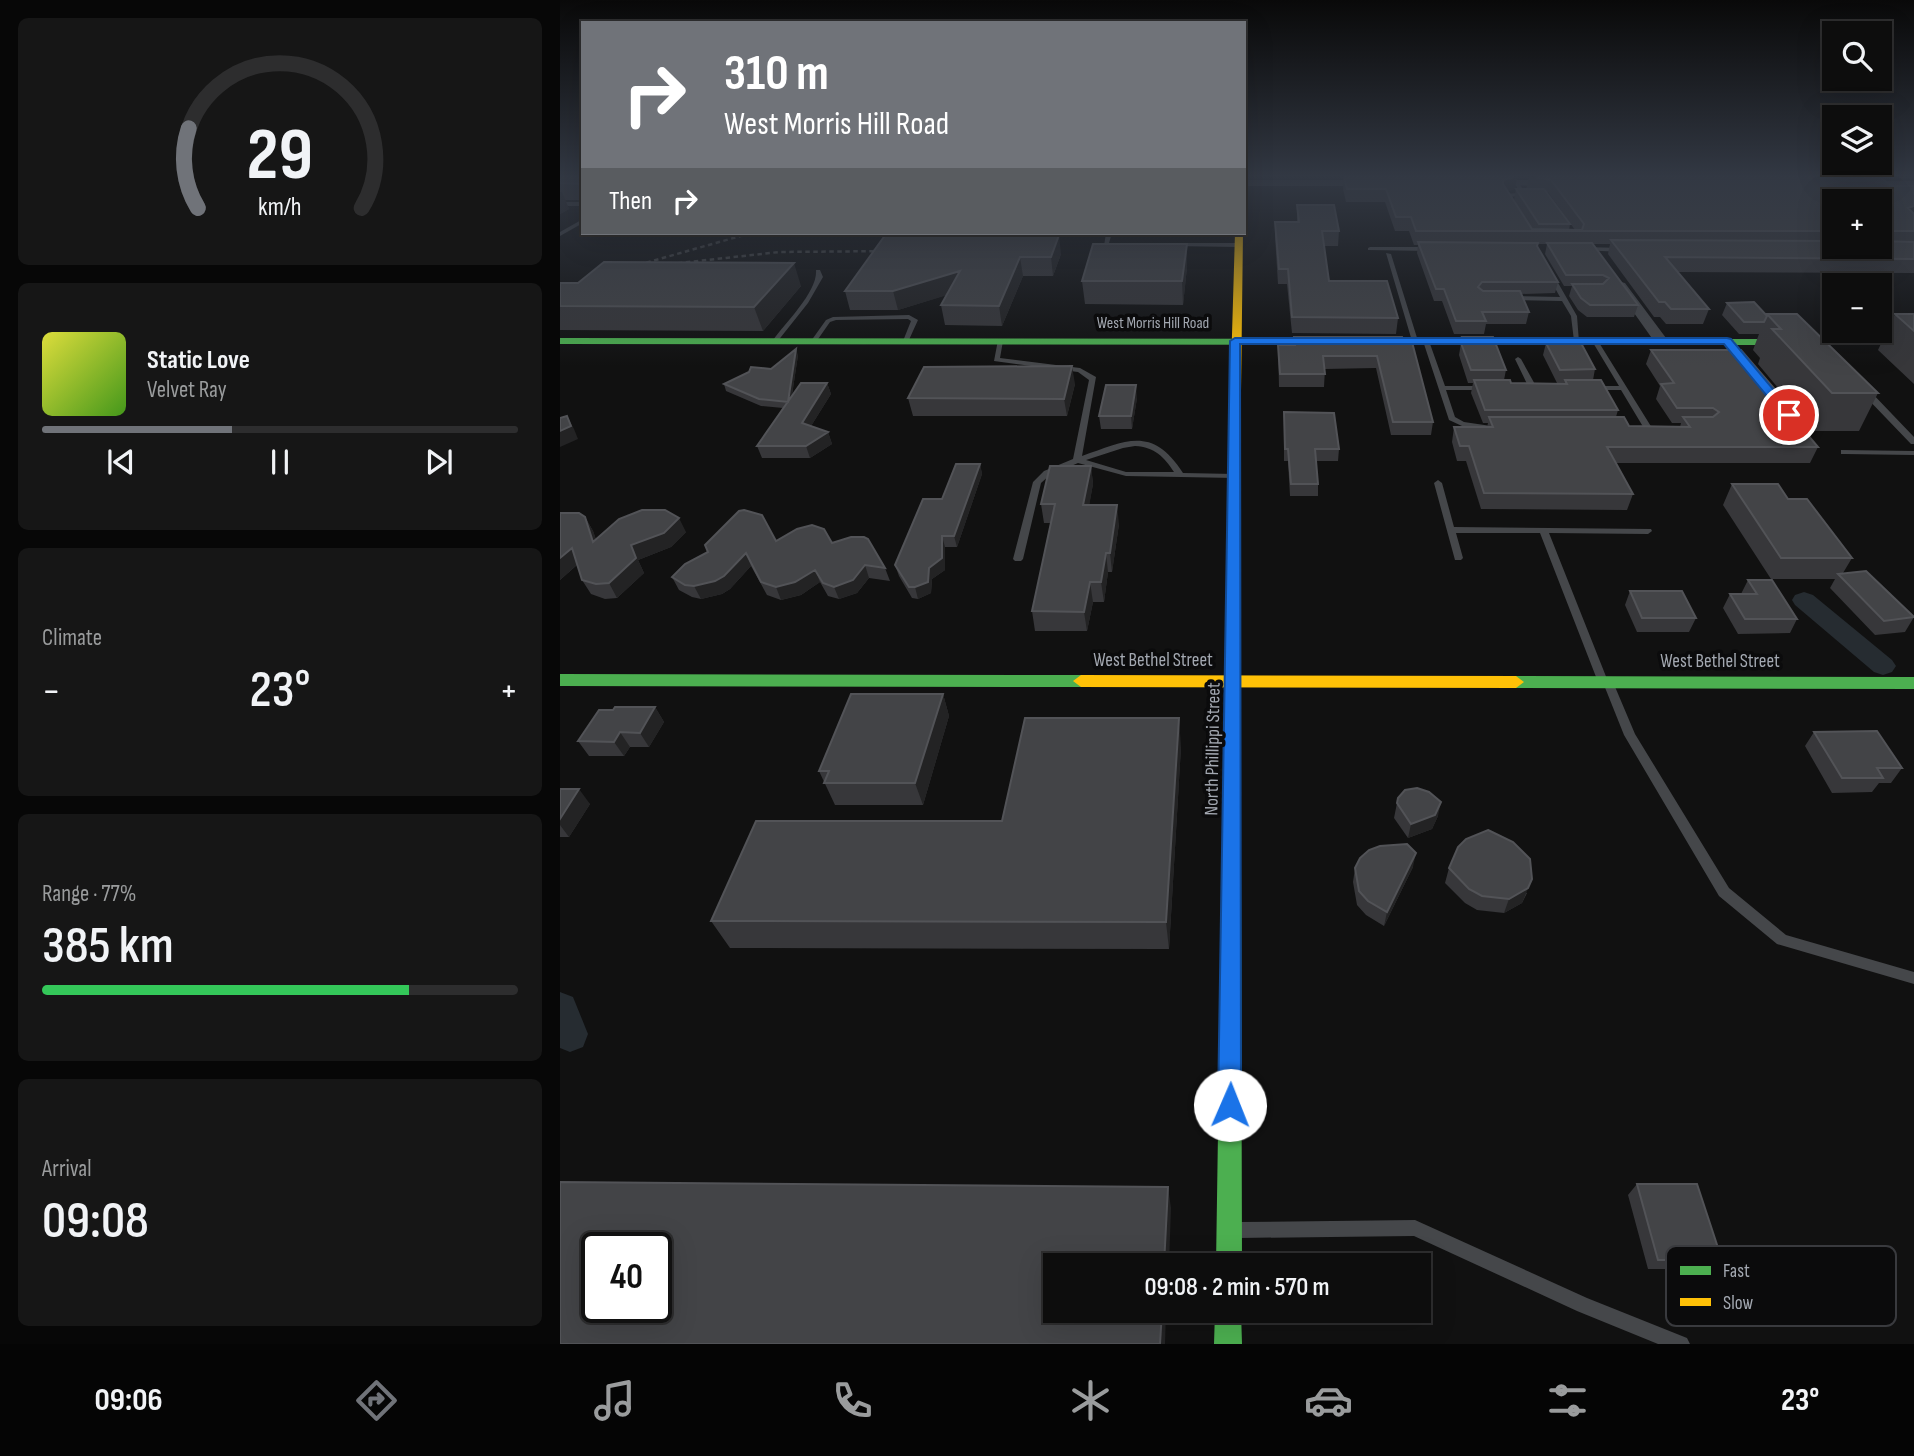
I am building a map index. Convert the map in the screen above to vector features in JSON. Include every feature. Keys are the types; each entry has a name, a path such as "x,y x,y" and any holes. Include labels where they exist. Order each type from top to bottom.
{"street":[{"name":"North Phillippi Street","path":"1229,1253 1235,341 1239,240"},
{"path":"1602,260 1661,341"},
{"name":"West Morris Hill Road","path":"560,341 1727,341 1822,346 1914,342"},
{"path":"1727,341 1744,361"},
{"name":"West Bethel Street","path":"560,680 1914,682"},
{"path":"1228,1323 1228,1344"}],"lane":[{"path":"1107,240 1106,245 1131,245"},
{"path":"1169,245 1231,240"},
{"path":"1370,249 1436,249"},
{"path":"1568,249 1602,260 1628,250"},
{"path":"1388,254 1452,418 1479,428 1492,428"},
{"path":"1546,267 1574,316 1577,341"},
{"path":"775,341 806,302 820,278 818,271"},
{"path":"1559,290 1573,290"},
{"path":"1508,298 1564,299"},
{"path":"814,341 828,321 835,318 909,317 915,320 906,341"},
{"path":"1000,341 996,360 1080,370 1093,379 1077,460"},
{"path":"1595,341 1648,428"},
{"path":"1518,359 1533,388"},
{"path":"1856,382 1914,442"},
{"path":"1442,388 1494,388"},
{"path":"1520,388 1546,388"},
{"path":"1585,388 1624,388"},
{"path":"1635,428 1660,428"},
{"path":"1018,559 1037,482 1047,473 1119,446 1144,443 1167,453 1180,475"},
{"path":"1844,452 1914,453"},
{"path":"1077,460 1126,474 1235,476"},
{"path":"1438,483 1458,558"},
{"path":"1451,530 1648,531"},
{"path":"1543,530 1630,735 1724,892 1782,940 1914,978"},
{"path":"1229,1230 1415,1228 1583,1305 1681,1344"}],"building":[{"path":"882,240 1057,240 1051,257 1020,257 999,306 941,305 960,271 893,291 845,291"},
{"path":"1277,240 1323,240 1329,281 1387,281 1398,318 1292,317 1288,269 1279,269"},
{"path":"1611,240 1822,241 1822,258 1665,257 1709,309 1671,309 1665,302 1659,302"},
{"path":"1892,241 1914,242 1914,259 1892,259"},
{"path":"1418,242 1538,243 1537,246 1558,282 1482,282 1478,287 1483,291 1520,291 1529,312 1482,312 1486,321 1456,321 1444,289 1436,289"},
{"path":"1547,243 1592,243 1638,305 1590,305 1581,298 1572,284 1603,284 1609,278 1603,275 1566,275"},
{"path":"1093,244 1187,244 1182,281 1082,281"},
{"path":"604,262 794,263 754,307 560,306 560,283 578,283"},
{"path":"1754,302 1767,316 1764,322 1744,322 1727,303"},
{"path":"1767,314 1797,314 1822,338 1822,343 1827,343 1878,393 1832,393 1772,329 1781,329"},
{"path":"1895,314 1914,314 1914,331"},
{"path":"1294,337 1402,337 1403,342 1412,342 1433,422 1393,422 1377,356 1323,356 1325,374 1280,374 1278,345 1295,345"},
{"path":"1462,337 1493,337 1506,370 1471,370 1461,343 1464,343"},
{"path":"1546,343 1581,343 1595,369 1560,370"},
{"path":"796,349 788,402 759,399 724,384 749,372 751,367 771,369"},
{"path":"1651,350 1741,350 1797,415 1791,415 1818,447 1607,447 1633,494 1484,493 1469,446 1460,446 1454,427 1493,427 1489,417 1624,417 1629,426 1690,427 1683,417 1713,417 1719,412 1713,408 1677,408 1661,384 1674,383"},
{"path":"1072,366 1064,399 908,398 924,367"},
{"path":"1474,380 1567,384 1565,380 1601,380 1618,410 1485,410"},
{"path":"801,383 827,383 802,423 828,432 806,446 757,446"},
{"path":"1106,385 1136,385 1131,416 1099,416"},
{"path":"1284,412 1334,413 1339,449 1315,449 1318,484 1291,484 1288,449 1285,449"},
{"path":"567,416 571,426 560,431 560,418"},
{"path":"956,464 980,464 954,536 942,536 942,558 929,568 928,582 909,587 895,565 923,499 942,499"},
{"path":"1050,466 1091,466 1083,505 1117,505 1110,553 1106,553 1101,582 1090,582 1084,612 1032,611 1055,504 1041,504"},
{"path":"1732,484 1778,484 1788,499 1807,499 1852,558 1781,558"},
{"path":"642,510 665,510 679,518 664,533 631,545 636,558 609,583 596,584 582,580 572,548 560,558 560,513 579,513 585,517 593,542 619,519"},
{"path":"739,511 762,515 776,541 797,529 812,525 824,529 832,543 851,537 864,537 868,539 885,568 865,565 853,580 834,587 823,583 815,570 795,582 776,587 761,582 746,553 724,576 715,581 694,586 685,585 672,577 685,564 708,552 705,545"},
{"path":"1866,571 1914,617 1884,621 1838,574"},
{"path":"1748,580 1772,580 1797,619 1745,619 1730,594 1757,594"},
{"path":"1630,591 1682,591 1696,618 1642,618"},
{"path":"851,694 943,694 915,783 824,783 829,771 819,771"},
{"path":"615,707 655,707 640,733 620,732 614,742 578,741 599,710 613,710"},
{"path":"1025,718 1179,718 1166,922 711,921 756,821 1002,821"},
{"path":"1877,731 1902,768 1877,768 1883,778 1842,778 1814,732"},
{"path":"1417,788 1429,792 1441,802 1435,815 1411,824 1397,803 1405,790"},
{"path":"560,789 579,789 560,819"},
{"path":"1488,830 1513,842 1530,859 1532,879 1528,888 1509,899 1482,896 1469,889 1449,868 1458,847 1466,839"},
{"path":"1407,844 1416,853 1387,912 1368,901 1359,891 1355,868 1360,858 1369,850 1380,846"},
{"path":"560,1182 1168,1187 1165,1253 1043,1253 1043,1323 1161,1323 1160,1344 560,1344"},
{"path":"1637,1184 1697,1184 1717,1246 1666,1246 1666,1260 1658,1260"}],"waterway":[{"path":"1804,600 1883,666"},
{"path":"560,1009 570,1034"}],"railway":[{"path":"631,267 727,240"},
{"path":"662,265 779,252 893,251"}],"traffic: fast":[{"path":"560,341 1488,342"},
{"path":"1730,342 1914,342"},
{"path":"1229,1253 1234,470"},
{"path":"560,680 1081,681"},
{"path":"1516,682 1914,683"},
{"path":"1228,1323 1228,1344"}],"traffic: slow":[{"path":"1234,470 1239,240"},
{"path":"1488,342 1730,342"},
{"path":"1081,681 1516,682"}],"route":[{"path":"1230,1105 1235,341 1727,341 1789,415"}]}
